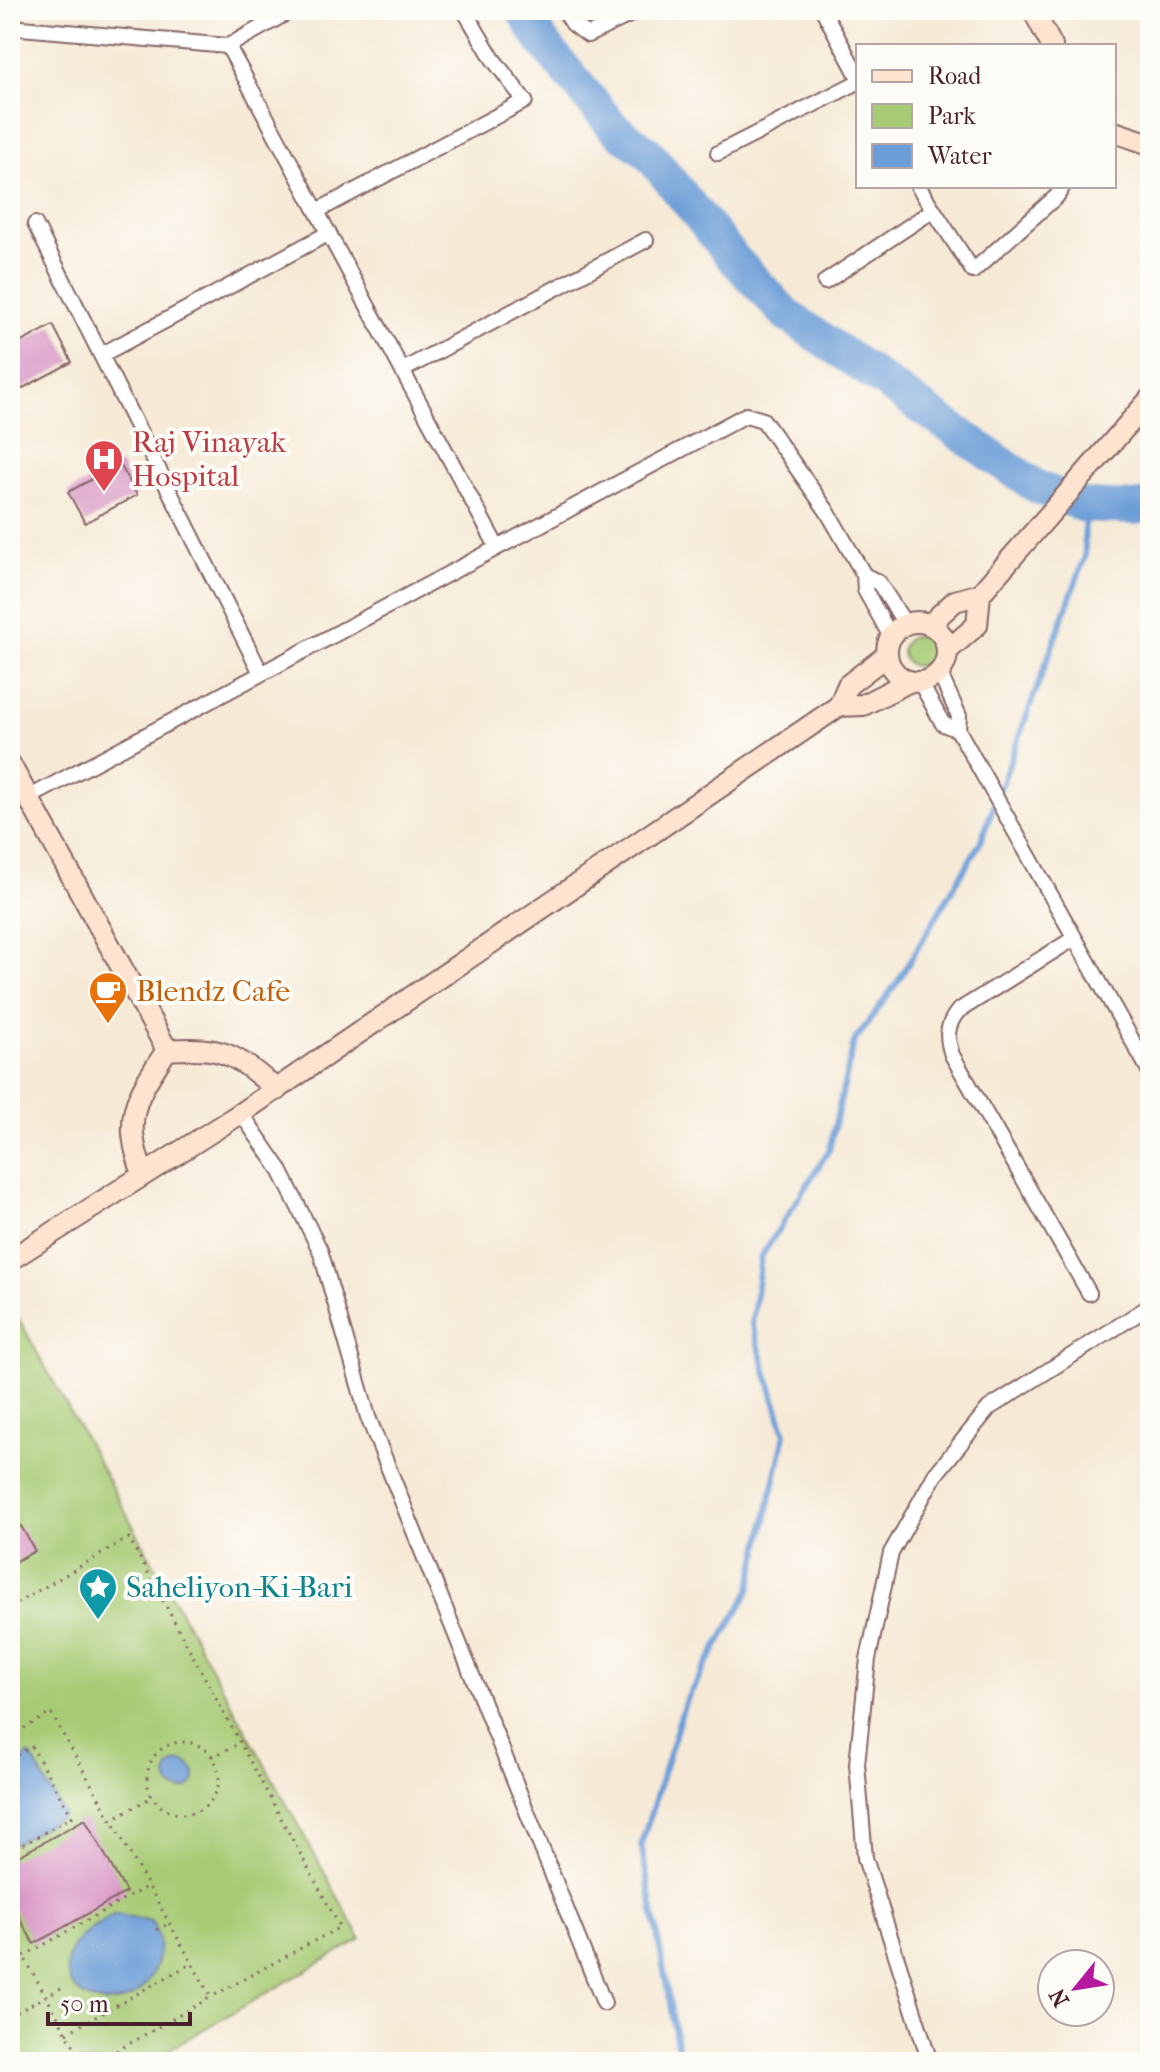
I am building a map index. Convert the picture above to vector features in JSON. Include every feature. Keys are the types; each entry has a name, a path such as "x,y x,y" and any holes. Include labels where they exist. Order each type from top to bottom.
{"main road":[{"path":"1033,10 1051,44"},
{"path":"1116,133 1150,144"},
{"path":"839,706 848,685 895,639 929,625 955,601 980,594 1150,399"},
{"path":"10,1260 277,1090 839,706 863,705 939,672 947,651 977,625 980,594"},
{"path":"929,625 941,635 947,651"},
{"path":"895,639 894,672 915,682"},
{"path":"10,764 167,1050"},
{"path":"167,1050 210,1047 249,1065 277,1090"},
{"path":"143,1174 130,1140 138,1094 167,1050"}],"street":[{"path":"10,27 228,46 292,10"},
{"path":"317,211 525,101 493,59 464,10"},
{"path":"564,10 573,24 588,35 640,10"},
{"path":"823,10 856,72"},
{"path":"228,46 496,545"},
{"path":"718,153 856,83"},
{"path":"919,188 973,271 1057,196 1062,188"},
{"path":"825,282 932,211"},
{"path":"35,224 261,673"},
{"path":"101,355 329,233"},
{"path":"403,370 646,240"},
{"path":"28,798 496,545 746,415 763,420 827,511 864,575 865,590 895,639"},
{"path":"939,672 959,716 958,730 1150,1072"},
{"path":"915,682 943,724 958,730"},
{"path":"1073,939 958,1011 950,1021 946,1038 952,1055 1089,1293"},
{"path":"241,1113 279,1168 320,1250 368,1417 604,2003"},
{"path":"930,2062 865,1858 857,1764 868,1659 891,1553 935,1475 989,1408 1150,1306"}],"path":[{"path":"10,1607 129,1538 340,1927 97,2062"},
{"path":"10,1736 51,1713 211,1997"},
{"path":"192,1743 212,1757 217,1768 217,1791 202,1808 181,1814 169,1811 152,1797 147,1773 158,1751 168,1745 192,1743"},
{"path":"212,1757 240,1743"},
{"path":"10,1759 32,1747 72,1817 10,1852"},
{"path":"111,1820 152,1797"},
{"path":"24,1956 148,1886"},
{"path":"157,1930 170,1924"},
{"path":"10,1932 83,2062"},
{"path":"67,2033 192,1963"},
{"path":"10,2016 63,1987"}],"green space":[{"path":"917,636 928,640 932,651 928,662 917,666 906,662 902,651 906,640"},
{"name":"Saheliyon-Ki-Bari","path":"10,1303 361,1939 147,2062 10,2062"}],"water":[{"path":"30,1754 64,1815 10,1846 10,1765"},
{"path":"181,1762 191,1766 195,1776 191,1786 181,1790 171,1786 167,1776 171,1766"},
{"path":"115,1914 151,1921 159,1937 159,1954 155,1967 139,1991 119,2001 98,2002 80,1993 69,1978 68,1958 82,1936"}],"building":[{"path":"53,325 72,362 10,395 10,348"},
{"path":"120,464 137,495 85,523 68,492"},
{"path":"21,1526 35,1551 10,1564 10,1532"},
{"path":"85,1819 126,1892 34,1944 10,1901 10,1861"}],"waterway":[{"path":"522,10 542,41 614,128 647,152 733,258 787,315 1037,487 1084,506 1136,508 1150,505"},
{"path":"684,2062 677,2043 641,1845 685,1702 750,1590 785,1434 752,1324 761,1257 829,1150 854,1042 898,981 980,843 1085,557 1084,506"}],"place":[{"name":"Raj Vinayak Hospital","path":"104,493"},
{"name":"Blendz Cafe","path":"108,1025"},
{"name":"Saheliyon-Ki-Bari","path":"98,1621"}]}
